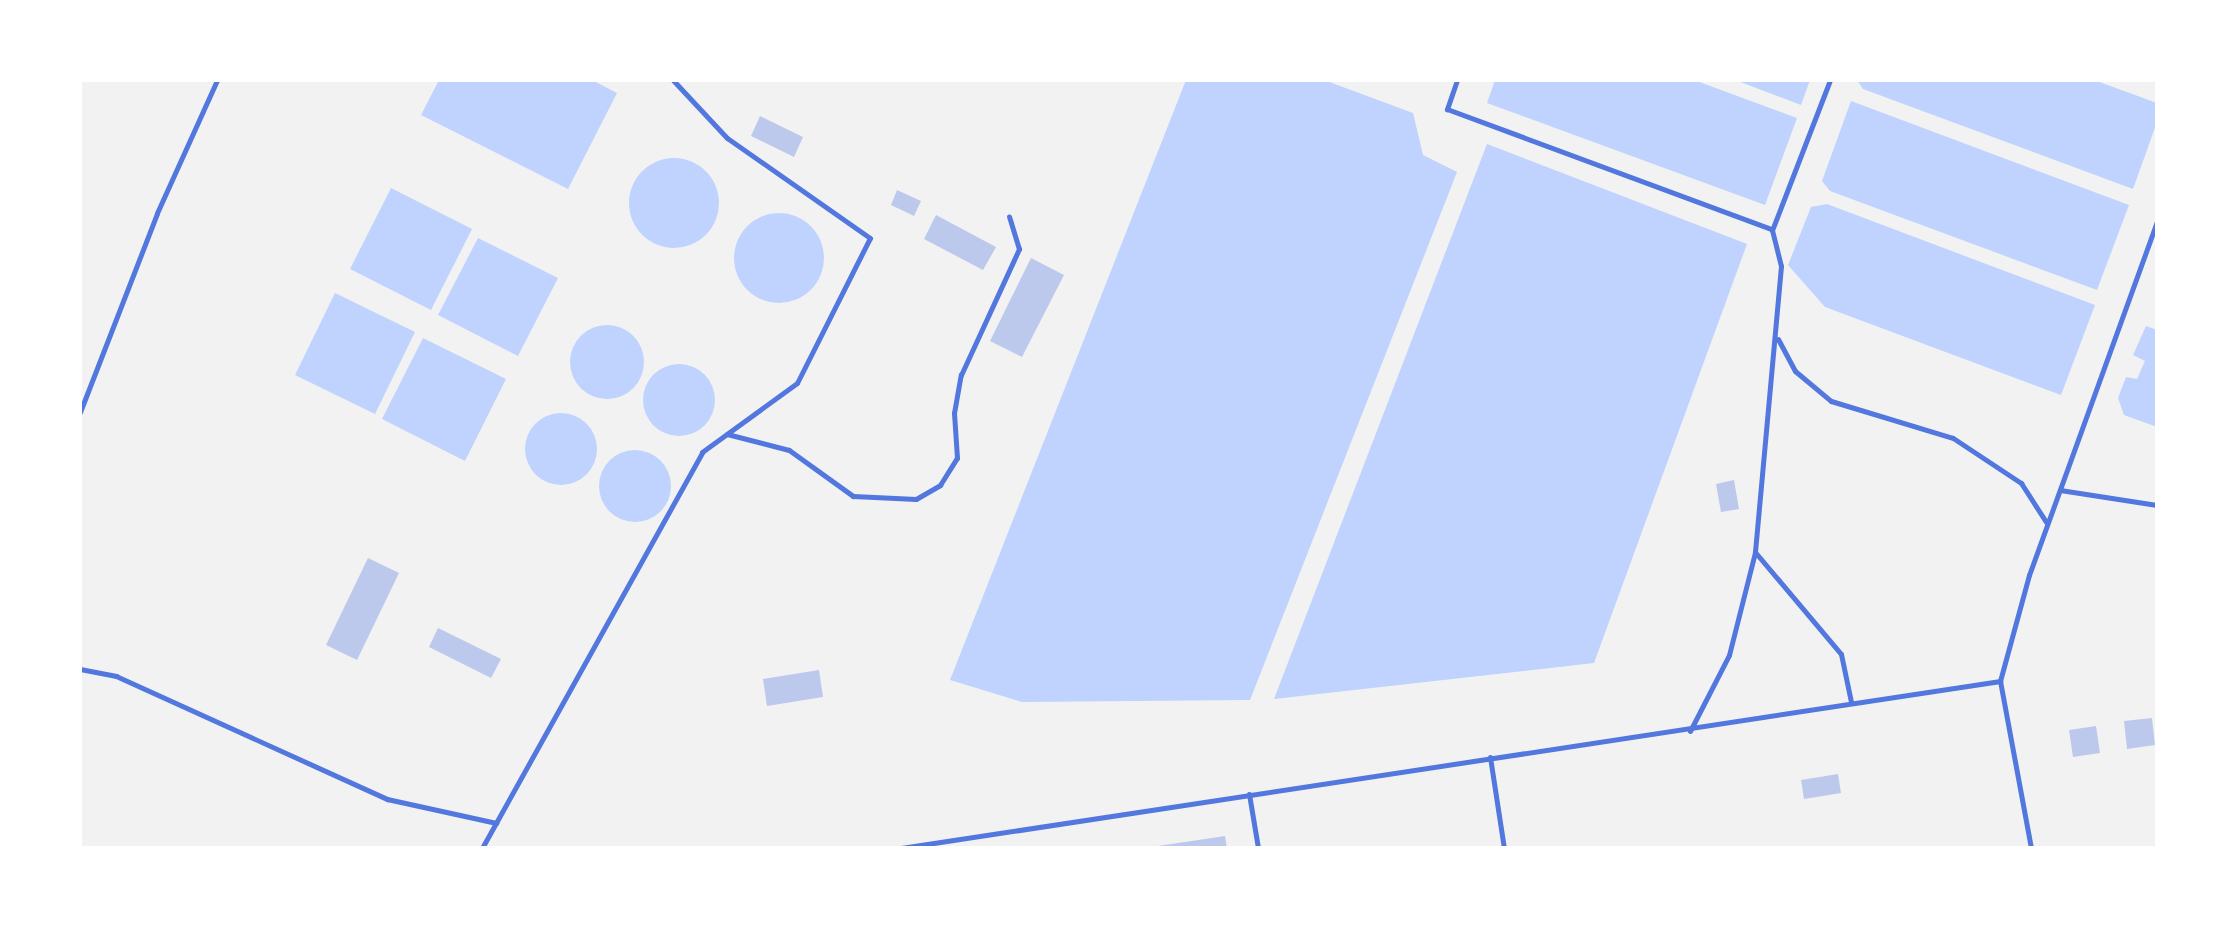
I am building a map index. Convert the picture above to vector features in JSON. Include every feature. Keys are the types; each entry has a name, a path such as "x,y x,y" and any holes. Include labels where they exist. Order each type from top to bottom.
{"lane":[{"path":"80,412 157,212 218,80"},
{"path":"482,848 702,452 797,383 870,238 727,138 672,80"},
{"path":"1458,80 1447,109 1772,230"},
{"path":"1689,732 1729,655 1755,552 1781,266 1772,230 1830,80"},
{"path":"727,434 789,450 852,496 916,499 940,485 957,458 961,375 1018,249 1009,218"},
{"path":"2031,848 2000,681 2047,524 2157,221"},
{"path":"1776,337 1795,372 1831,401 1954,438 2021,483 2047,524"},
{"path":"2060,490 2157,505"},
{"path":"1755,552 1841,654 1851,702"},
{"path":"80,669 116,676 388,800 496,823"},
{"path":"901,848 1490,757 1689,732 1851,702 2000,681"},
{"path":"1490,757 1504,848"},
{"path":"1249,794 1258,848"}],"water":[{"path":"439,80 592,80 617,93 568,189 421,115"},
{"path":"1186,80 1324,80 1413,113 1423,155 1457,172 1250,700 1022,702 950,680"},
{"path":"1495,80 1694,80 1797,118 1765,205 1487,103"},
{"path":"1735,80 1810,80 1801,105"},
{"path":"1857,80 2094,80 2157,103 2157,122 2133,189 1863,89"},
{"path":"1851,101 2129,205 2097,290 1830,191 1822,181"},
{"path":"1487,144 1747,244 1594,663 1274,699"},
{"path":"674,158 706,171 719,203 706,235 674,248 642,235 629,203 642,171"},
{"path":"391,188 472,229 431,310 350,269"},
{"path":"1827,204 2095,305 2061,395 1825,307 1788,265 1811,207"},
{"path":"779,213 811,226 824,258 811,290 779,303 747,290 734,258 747,226"},
{"path":"478,238 558,278 518,356 438,315"},
{"path":"335,293 415,332 375,414 295,375"},
{"path":"607,325 633,336 644,362 633,388 607,399 581,388 570,362 581,336"},
{"path":"2146,326 2157,330 2157,427 2124,415 2118,398 2126,377 2137,379 2145,361 2133,355"},
{"path":"423,338 506,379 465,461 382,419"},
{"path":"679,364 704,375 715,400 704,425 679,436 654,425 643,400 654,375"},
{"path":"561,413 587,423 597,449 587,475 561,485 535,475 525,449 535,423"},
{"path":"635,450 660,461 671,486 660,511 635,522 610,511 599,486 610,461"}],"building":[{"path":"760,116 803,137 794,157 751,136"},
{"path":"897,190 921,201 914,216 891,205"},
{"path":"936,215 996,247 983,270 924,239"},
{"path":"1031,258 1064,275 1022,357 990,341"},
{"path":"1734,480 1739,509 1721,512 1716,484"},
{"path":"368,558 399,573 357,660 326,645"},
{"path":"438,628 501,659 491,678 429,647"},
{"path":"819,670 823,697 767,706 763,679"},
{"path":"2152,718 2155,745 2127,749 2124,721"},
{"path":"2096,726 2100,753 2073,757 2069,730"},
{"path":"1838,774 1841,793 1804,799 1801,780"},
{"path":"1225,836 1227,848 1158,848 1158,846"}]}
